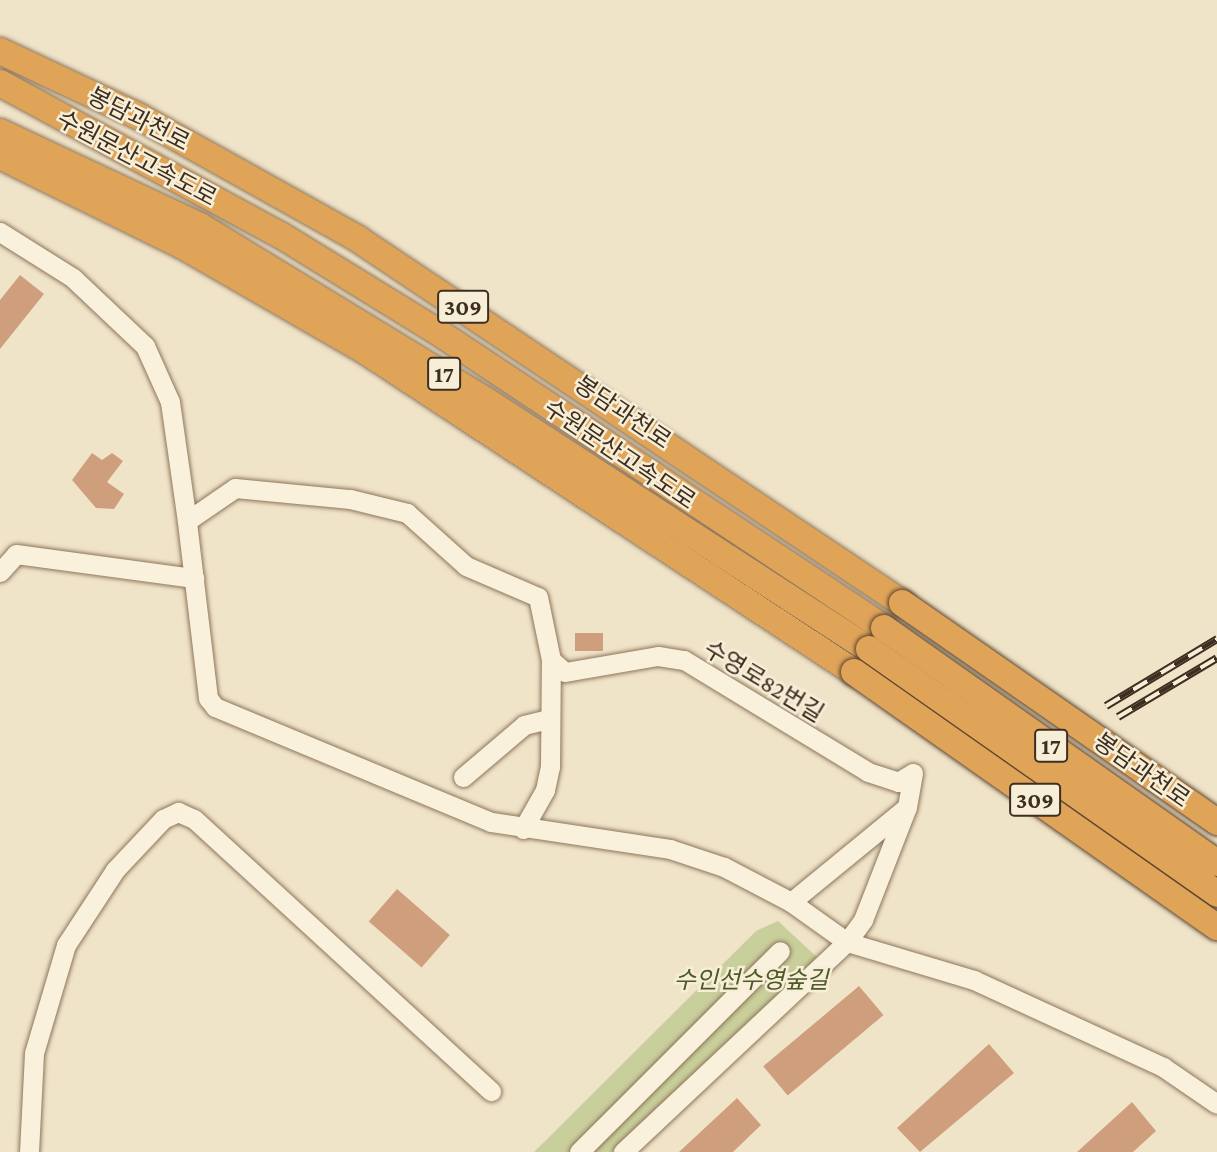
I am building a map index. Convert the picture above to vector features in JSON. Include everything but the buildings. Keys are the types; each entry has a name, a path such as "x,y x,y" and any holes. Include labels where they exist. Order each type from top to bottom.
{"highway":[{"name":"봉담과천로","path":"0,51 140,117 358,239 902,603 1217,822"},
{"name":"수원문산고속도로","path":"0,83 293,243 877,638 1217,863"},
{"name":"수원문산고속도로","path":"0,132 211,233 877,638 1217,894"},
{"name":"309","path":"0,156 183,246 367,352 854,672 1217,927"}],"street":[{"path":"0,232 73,278 145,346 172,411 212,705 444,807 523,829 670,849 724,867 791,902 847,942 974,980 1164,1067 1217,1104"},
{"path":"187,521 235,488 350,499 407,513 466,566 538,597 551,660 545,790 523,829"},
{"path":"0,572 16,554 194,578"},
{"name":"수영로82번길","path":"551,660 565,672 658,656 684,660 868,772 898,782 914,773 907,807 863,920 847,942 623,1152"},
{"path":"463,777 524,725 548,719"},
{"path":"791,902 907,807"},
{"path":"29,1152 34,1053 66,946 115,870 163,819 178,812 194,819 491,1091"},
{"path":"579,1152 780,951"}],"green space":[{"name":"수인선수영숲길","path":"778,921 819,959 612,1152 534,1152 756,931"}],"railway":[{"path":"1106,706 1217,639"},
{"path":"1118,717 1217,658"}]}
